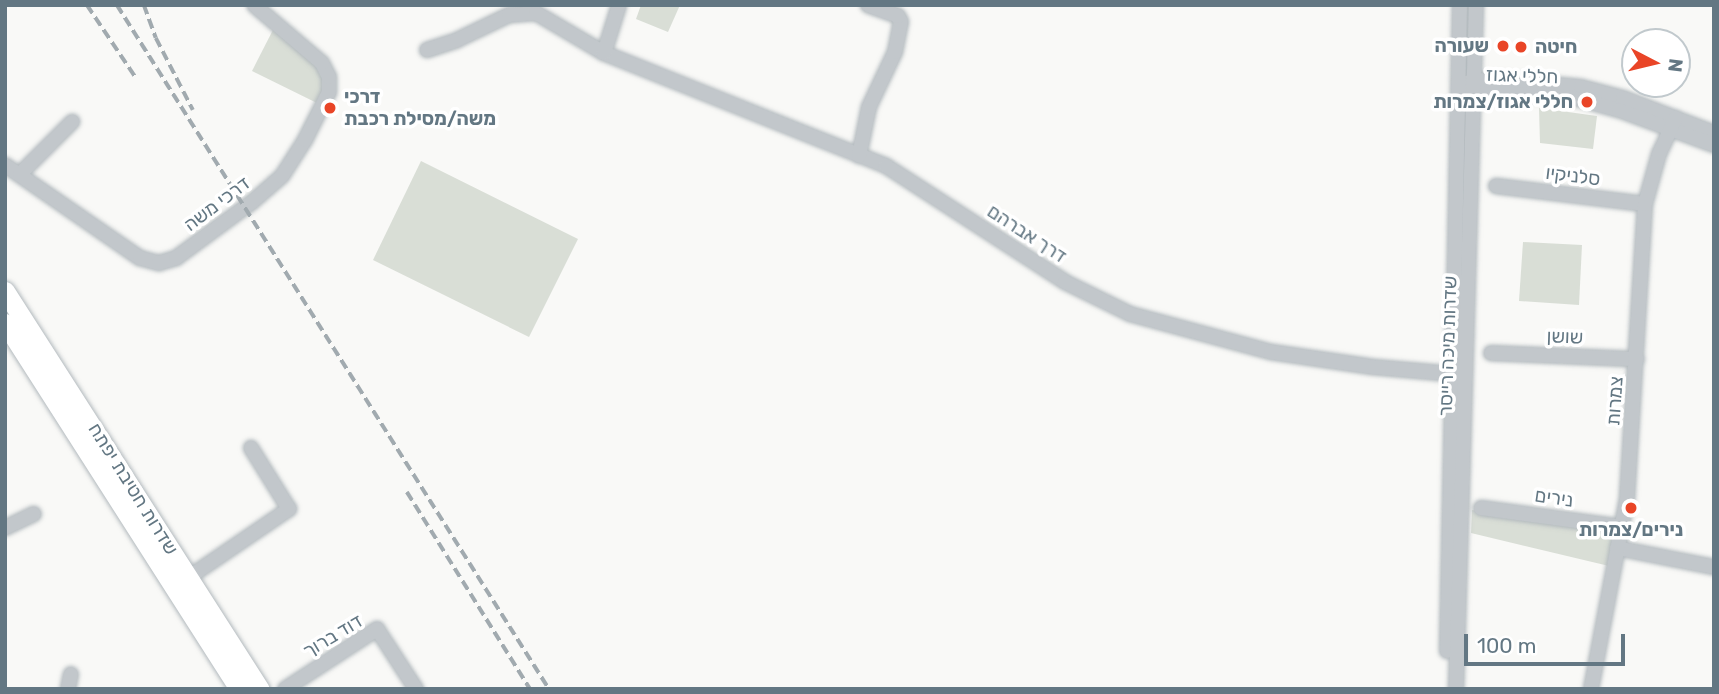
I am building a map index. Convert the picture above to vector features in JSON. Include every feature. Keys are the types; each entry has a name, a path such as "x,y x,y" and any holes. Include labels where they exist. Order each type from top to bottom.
{"main road":[{"name":"שדרות חטיבת יפתח","path":"5,291 183,584 239,689"},
{"name":"שדרות חטיבת יפתח","path":"5,323 183,584 260,689"}],"street":[{"name":"דרכי משה","path":"5,165 140,258 159,263 176,258 251,203 282,176 301,148 329,92 329,77 322,63 270,11 254,5"},
{"path":"604,53 618,5"},
{"path":"859,156 869,107 895,52 901,22 898,16 869,5"},
{"name":"שדרות מיכה רייסר","path":"1447,689 1460,5"},
{"name":"שדרות מיכה רייסר","path":"1456,689 1476,5"},
{"name":"דרך אברהם","path":"427,50 476,33 509,15 536,13 604,53 886,166 1065,282 1130,314 1271,352 1373,367 1453,374"},
{"name":"חללי אגוז","path":"1459,86 1567,97 1714,132"},
{"path":"20,174 72,122"},
{"name":"חללי אגוז","path":"1673,123 1714,145"},
{"name":"צמרות","path":"1591,689 1627,498 1645,204 1659,153 1673,123"},
{"name":"סלניקיו","path":"1496,186 1645,204"},
{"name":"שושן","path":"1491,353 1637,359"},
{"path":"183,584 289,509 251,448"},
{"name":"נירים","path":"1481,508 1622,527"},
{"path":"5,528 34,514"},
{"path":"1618,548 1714,567"},
{"name":"דוד ברוך","path":"285,689 377,629 416,689"},
{"path":"68,689 71,674"}],"shaded area":[{"path":"641,5 680,5 668,32 636,19"},
{"path":"276,24 322,63 323,106 252,71"},
{"path":"1539,108 1597,116 1593,149 1540,143"},
{"path":"421,161 578,239 529,337 373,260"},
{"path":"1523,242 1582,245 1579,305 1519,301"},
{"path":"1472,510 1616,530 1609,566 1471,533"}],"railway":[{"path":"87,5 136,78"},
{"path":"117,5 549,689"},
{"path":"144,5 156,38 193,110"},
{"path":"407,492 530,689"}],"place":[{"name":"שעורה","path":"1503,46"},
{"name":"חיטה","path":"1521,47"},
{"name":"חללי אגוז/צמרות","path":"1587,102"},
{"name":"דרכי משה/מסילת רכבת","path":"330,108"},
{"name":"נירים/צמרות","path":"1631,508"}]}
